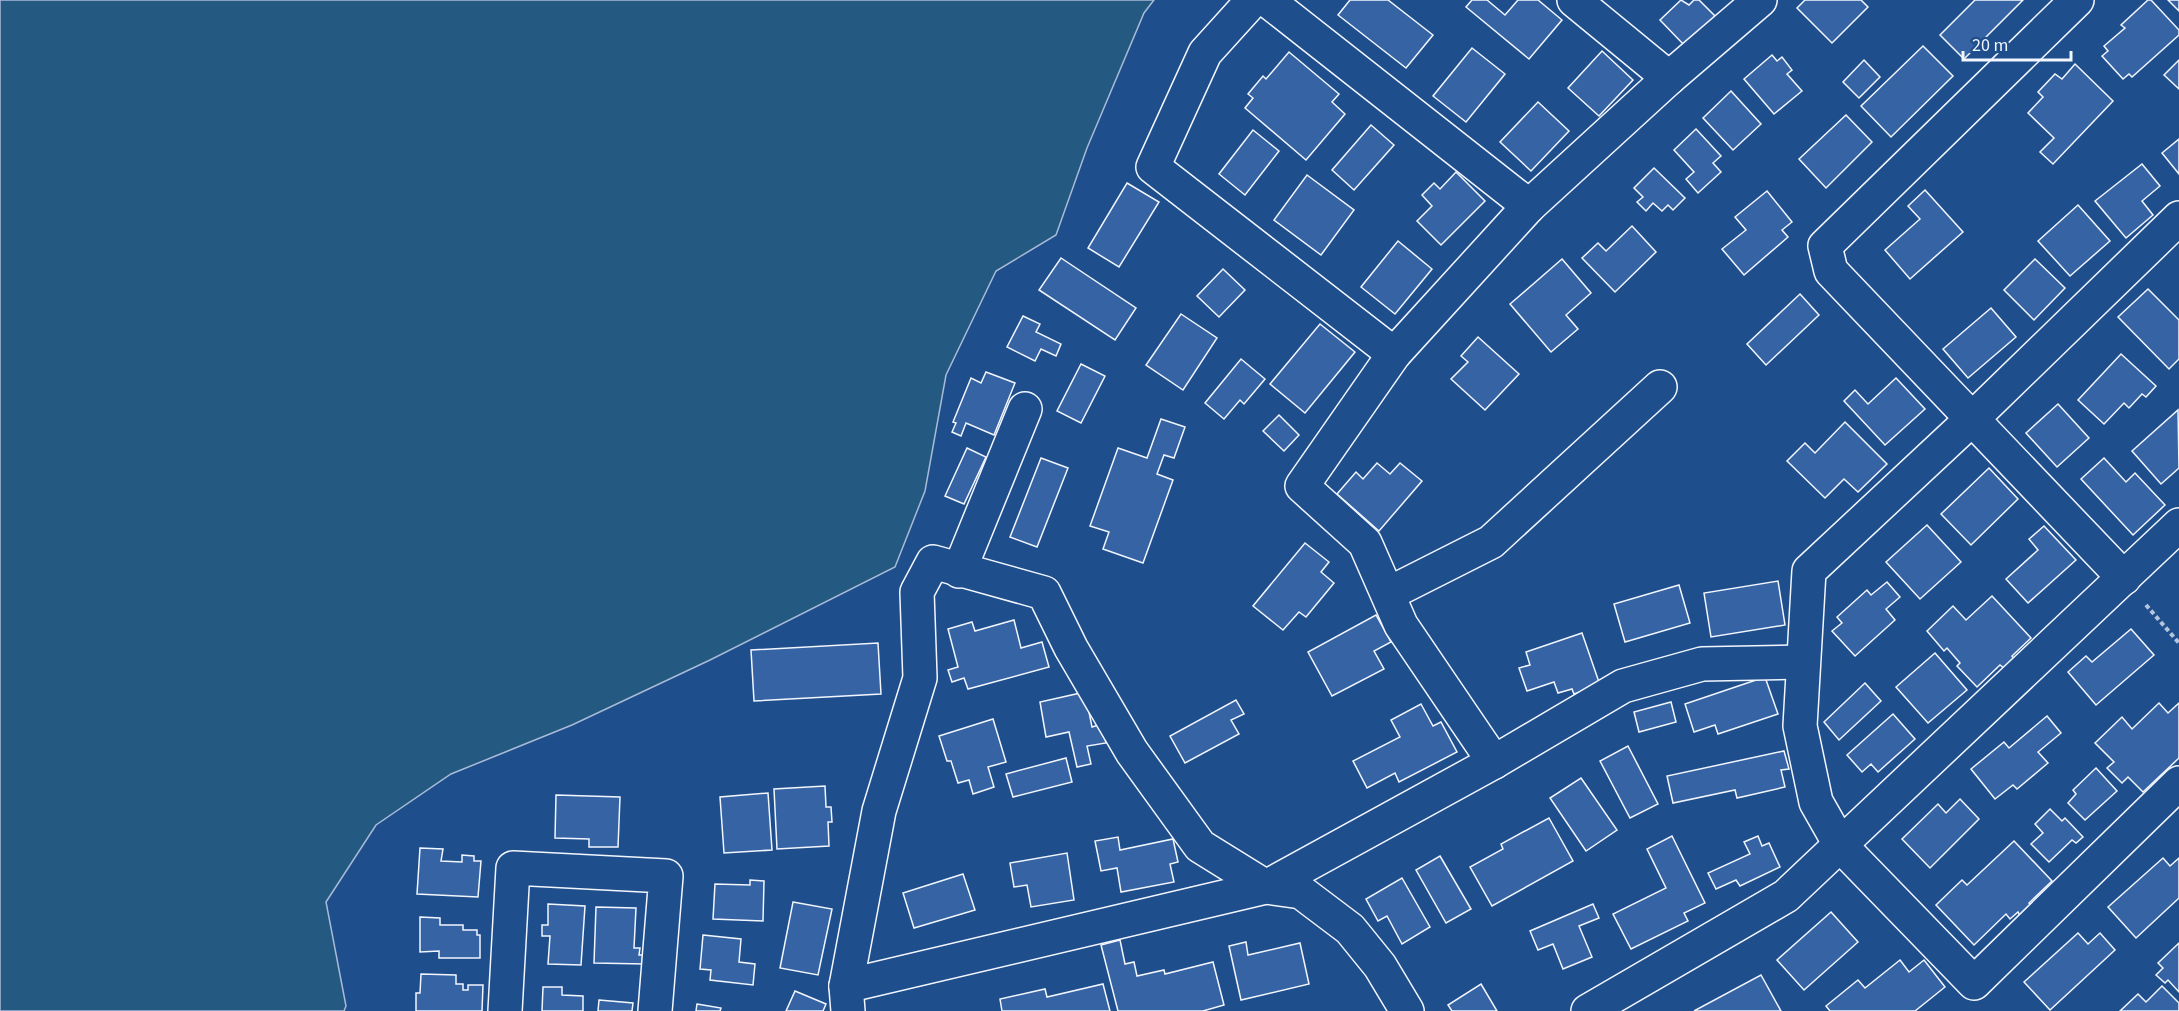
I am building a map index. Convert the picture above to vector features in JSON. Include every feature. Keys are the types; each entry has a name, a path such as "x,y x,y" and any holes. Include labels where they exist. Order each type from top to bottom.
{"street":[{"path":"1253,0 1205,53 1153,167 1394,354"},
{"path":"1267,0 1529,206"},
{"path":"1574,0 1669,78"},
{"path":"1494,762 1401,625 1365,543 1302,486 1394,354 1529,206 1669,78 1760,0"},
{"path":"2077,0 1825,246 1831,271 2124,578"},
{"path":"2179,218 1973,418 1809,571 1800,726 1816,802 1841,846 1974,983 2179,783"},
{"path":"1388,594 1491,542 1660,387"},
{"path":"959,571 1025,409"},
{"path":"1588,1011 1786,896 2179,525"},
{"path":"1407,1011 1380,966 1350,929 1301,892 1266,887 1200,846 1132,752 1071,648 1044,593 933,562 917,592 921,678 879,811 847,998 1266,887 1494,762 1623,686 1702,664 1803,662"},
{"path":"505,1011 513,868 666,876 655,1011"}],"path":[{"path":"2124,578 2179,643"}],"shaded area":[{"path":"0,0 1154,0 1144,13 1087,148 1056,235 996,271 946,375 925,491 895,567 710,660 572,725 451,774 376,825 326,902 346,1006 344,1011 0,1011"}],"building":[{"path":"1350,0 1388,0 1433,35 1406,68 1338,15"},
{"path":"1472,0 1487,0 1505,15 1518,0 1538,0 1562,20 1529,59 1466,7"},
{"path":"1681,0 1689,5 1694,0 1699,0 1716,17 1685,46 1660,20"},
{"path":"1805,0 1861,0 1868,7 1832,43 1797,8"},
{"path":"1975,0 2023,0 1964,59 1940,35"},
{"path":"2148,0 2151,0 2179,30 2179,35 2132,77 2129,74 2123,79 2102,56 2108,51 2104,46 2125,28 2121,25"},
{"path":"2168,0 2179,0 2179,11"},
{"path":"1923,46 1953,76 1891,137 1861,106"},
{"path":"1472,48 1505,74 1466,122 1433,96"},
{"path":"1602,51 1633,80 1599,116 1568,88"},
{"path":"1289,52 1339,94 1332,102 1345,114 1306,160 1245,108 1253,98 1248,94 1263,76 1266,79"},
{"path":"1772,55 1777,61 1782,57 1792,70 1787,74 1802,91 1774,114 1744,79"},
{"path":"1864,60 1880,77 1859,98 1843,82"},
{"path":"2179,60 2179,89 2164,75"},
{"path":"2075,64 2113,101 2053,164 2040,152 2054,138 2028,113 2043,97 2038,92 2055,74 2062,79"},
{"path":"1731,91 1761,124 1733,150 1703,118"},
{"path":"1538,102 1569,131 1531,171 1500,142"},
{"path":"1846,115 1872,142 1826,188 1799,159"},
{"path":"1371,125 1394,145 1354,190 1332,170"},
{"path":"1696,129 1721,156 1713,163 1721,172 1698,193 1686,179 1694,172 1674,150"},
{"path":"1253,130 1279,151 1245,195 1219,174"},
{"path":"2179,139 2179,174 2162,153"},
{"path":"2142,164 2160,186 2142,201 2153,215 2126,238 2095,201"},
{"path":"1654,168 1685,198 1673,210 1668,205 1662,211 1653,203 1646,211 1637,202 1643,197 1634,188"},
{"path":"1456,172 1485,201 1441,245 1417,221 1432,206 1422,195 1434,183 1440,189"},
{"path":"1307,175 1354,210 1321,255 1274,220"},
{"path":"1127,183 1159,202 1119,267 1088,248"},
{"path":"1925,190 1963,232 1910,279 1885,250 1920,219 1908,206"},
{"path":"1767,191 1792,222 1782,230 1788,237 1744,275 1722,249 1746,230 1735,217"},
{"path":"2078,205 2110,241 2070,276 2038,241"},
{"path":"1632,226 1656,252 1615,292 1582,258 1598,243 1606,251"},
{"path":"1398,241 1432,269 1395,314 1361,287"},
{"path":"1061,258 1136,308 1115,340 1039,290"},
{"path":"1562,259 1591,293 1566,315 1578,329 1551,352 1510,304"},
{"path":"2035,259 2065,288 2034,320 2004,290"},
{"path":"1223,269 1245,290 1219,317 1197,296"},
{"path":"2148,289 2179,320 2179,359 2169,369 2118,317"},
{"path":"1800,294 1819,315 1766,365 1747,344"},
{"path":"1991,308 2016,337 1968,378 1943,349"},
{"path":"1181,314 1217,338 1183,390 1146,365"},
{"path":"1023,316 1040,324 1036,332 1061,344 1056,356 1041,349 1035,361 1007,347"},
{"path":"1320,324 1355,352 1305,413 1270,384"},
{"path":"1478,337 1519,374 1485,410 1451,379 1468,362 1461,356"},
{"path":"2121,354 2156,386 2146,397 2142,394 2129,408 2124,403 2104,424 2078,400"},
{"path":"1241,359 1265,379 1244,404 1240,400 1224,419 1205,403"},
{"path":"1081,364 1105,376 1081,423 1057,411"},
{"path":"986,372 1015,383 994,435 966,423 961,436 952,432 956,423 953,422 971,378 981,383"},
{"path":"1896,378 1925,409 1885,445 1844,401 1855,390 1868,404"},
{"path":"2058,404 2089,438 2057,467 2026,433"},
{"path":"2178,410 2179,468 2161,484 2132,451"},
{"path":"1279,415 1299,435 1284,451 1263,431"},
{"path":"1161,419 1185,427 1174,458 1164,455 1157,474 1173,480 1143,563 1103,549 1109,532 1090,526 1118,448 1147,458"},
{"path":"1845,422 1887,464 1858,492 1844,479 1825,498 1787,461 1805,443 1815,453"},
{"path":"967,448 986,457 964,504 945,496"},
{"path":"1041,458 1068,468 1037,547 1010,537"},
{"path":"2104,458 2126,482 2135,473 2165,505 2133,535 2081,479"},
{"path":"1377,463 1390,474 1400,463 1422,481 1379,531 1337,494 1356,472 1363,479"},
{"path":"1989,468 2018,499 1971,545 1941,514"},
{"path":"1927,525 1961,562 1920,599 1886,562"},
{"path":"2044,526 2076,560 2028,603 2006,579 2038,550 2029,539"},
{"path":"1305,543 1329,562 1321,572 1334,583 1306,617 1299,612 1283,630 1253,606"},
{"path":"1778,581 1785,625 1711,637 1704,593"},
{"path":"1887,582 1900,597 1886,609 1895,620 1855,656 1832,631 1842,623 1837,617 1867,590 1871,595"},
{"path":"1679,585 1690,623 1625,642 1614,604"},
{"path":"1992,596 2031,638 2012,656 2015,660 2005,669 2000,665 1977,687 1957,666 1960,663 1947,648 1944,651 1927,631 1953,606 1966,620"},
{"path":"1376,615 1391,642 1374,651 1384,669 1332,696 1308,652"},
{"path":"1014,620 1021,648 1042,642 1049,667 968,689 964,678 952,682 948,670 958,667 948,629 972,622 975,631"},
{"path":"2131,629 2154,655 2096,705 2068,672 2086,656 2092,662"},
{"path":"1582,633 1600,685 1574,694 1572,689 1558,693 1554,682 1527,691 1519,668 1530,665 1526,652"},
{"path":"878,643 881,694 754,701 751,650"},
{"path":"1935,653 1967,690 1928,723 1896,687"},
{"path":"1765,677 1778,714 1718,734 1715,725 1694,732 1685,704"},
{"path":"1865,683 1881,701 1839,740 1824,722"},
{"path":"1085,692 1092,727 1102,724 1106,743 1087,746 1091,764 1077,767 1069,732 1046,737 1040,702"},
{"path":"1236,700 1244,714 1231,720 1239,734 1185,763 1170,736"},
{"path":"1671,702 1676,722 1639,732 1634,712"},
{"path":"2159,703 2168,713 2179,703 2179,758 2143,792 2128,777 2122,783 2107,768 2114,762 2095,743 2122,717 2132,729"},
{"path":"1421,704 1433,726 1441,722 1457,752 1399,782 1395,773 1367,788 1353,761 1400,737 1391,720"},
{"path":"1893,714 1915,739 1878,772 1871,764 1862,772 1847,755"},
{"path":"2047,716 2061,733 2038,752 2048,763 2017,789 2013,785 1995,799 1971,769 2004,742 2009,748"},
{"path":"993,719 1006,762 988,767 994,787 973,794 969,780 958,783 951,761 947,761 939,736"},
{"path":"1628,746 1658,804 1630,818 1600,761"},
{"path":"1784,751 1789,769 1781,770 1785,787 1737,798 1735,790 1673,803 1667,776"},
{"path":"1066,758 1072,782 1013,797 1006,774"},
{"path":"2096,768 2117,791 2085,820 2068,803 2076,794 2073,790"},
{"path":"1581,778 1617,830 1586,851 1550,798"},
{"path":"825,786 826,807 831,807 832,822 828,822 829,846 777,849 774,789"},
{"path":"768,793 772,850 724,853 720,797"},
{"path":"556,795 620,797 618,847 589,847 589,839 555,838"},
{"path":"1960,799 1979,819 1930,868 1902,839 1938,804 1946,813"},
{"path":"2050,809 2062,821 2065,818 2083,837 2076,843 2072,840 2049,862 2031,844 2043,833 2035,824"},
{"path":"1549,818 1573,861 1492,906 1470,867 1503,849 1501,844"},
{"path":"1672,836 1705,903 1684,913 1688,921 1631,949 1613,914 1666,888 1647,849"},
{"path":"1758,836 1762,846 1769,843 1780,867 1740,886 1736,880 1716,889 1708,873 1750,854 1744,842"},
{"path":"1118,837 1120,850 1173,839 1178,862 1170,864 1174,882 1121,892 1117,868 1101,871 1095,841"},
{"path":"2014,841 2052,881 2029,903 2031,906 2020,916 2018,912 2010,919 2006,914 1974,945 1936,905 1962,880 1967,885"},
{"path":"420,848 443,849 441,861 462,862 462,855 474,856 474,861 481,861 478,897 417,894"},
{"path":"1067,853 1074,900 1031,907 1027,885 1014,887 1010,863"},
{"path":"1440,856 1471,909 1446,923 1416,870"},
{"path":"2163,858 2170,866 2179,858 2179,898 2136,938 2108,907"},
{"path":"963,874 975,910 914,928 903,893"},
{"path":"1402,878 1430,927 1402,944 1387,916 1378,921 1366,899"},
{"path":"750,880 764,881 763,921 713,919 715,884 750,885"},
{"path":"793,902 832,909 818,975 780,968"},
{"path":"548,904 585,906 581,965 548,964 550,936 542,936 542,925 548,925"},
{"path":"1593,904 1599,918 1579,926 1592,957 1563,969 1553,944 1538,950 1530,931"},
{"path":"596,907 636,908 634,948 640,948 639,955 645,955 645,964 594,963"},
{"path":"1831,912 1858,942 1804,990 1777,960"},
{"path":"420,917 440,918 440,925 463,925 463,930 477,930 477,935 480,935 480,958 439,958 439,951 420,952"},
{"path":"2078,933 2088,944 2100,933 2115,950 2050,1010 2024,982"},
{"path":"703,935 741,939 739,962 755,964 753,985 710,980 711,970 700,969"},
{"path":"1120,940 1125,964 1134,962 1137,976 1164,970 1165,974 1213,962 1224,1005 1203,1011 1118,1011 1101,945"},
{"path":"1246,942 1248,955 1300,943 1309,984 1241,1000 1229,946"},
{"path":"2179,943 2179,992 2168,980 2165,983 2156,975 2163,968 2158,963"},
{"path":"1900,960 1909,972 1924,960 1945,987 1915,1011 1830,1011 1826,1006 1858,980 1865,988"},
{"path":"421,974 456,975 456,984 463,984 463,990 468,990 468,985 483,985 482,1011 416,1011 416,993 420,993"},
{"path":"1761,975 1781,1011 1694,1011"},
{"path":"1103,984 1110,1011 1002,1011 1000,999 1045,989 1047,997"},
{"path":"1481,984 1497,1011 1452,1011 1448,1005"},
{"path":"2162,986 2179,1003 2179,1011 2120,1011 2138,994 2146,1002"},
{"path":"543,987 562,987 562,995 583,996 583,1011 542,1011"},
{"path":"795,991 826,1004 823,1011 786,1011"},
{"path":"599,1000 633,1003 632,1011 598,1011"},
{"path":"697,1004 721,1008 720,1011 696,1011"}]}
